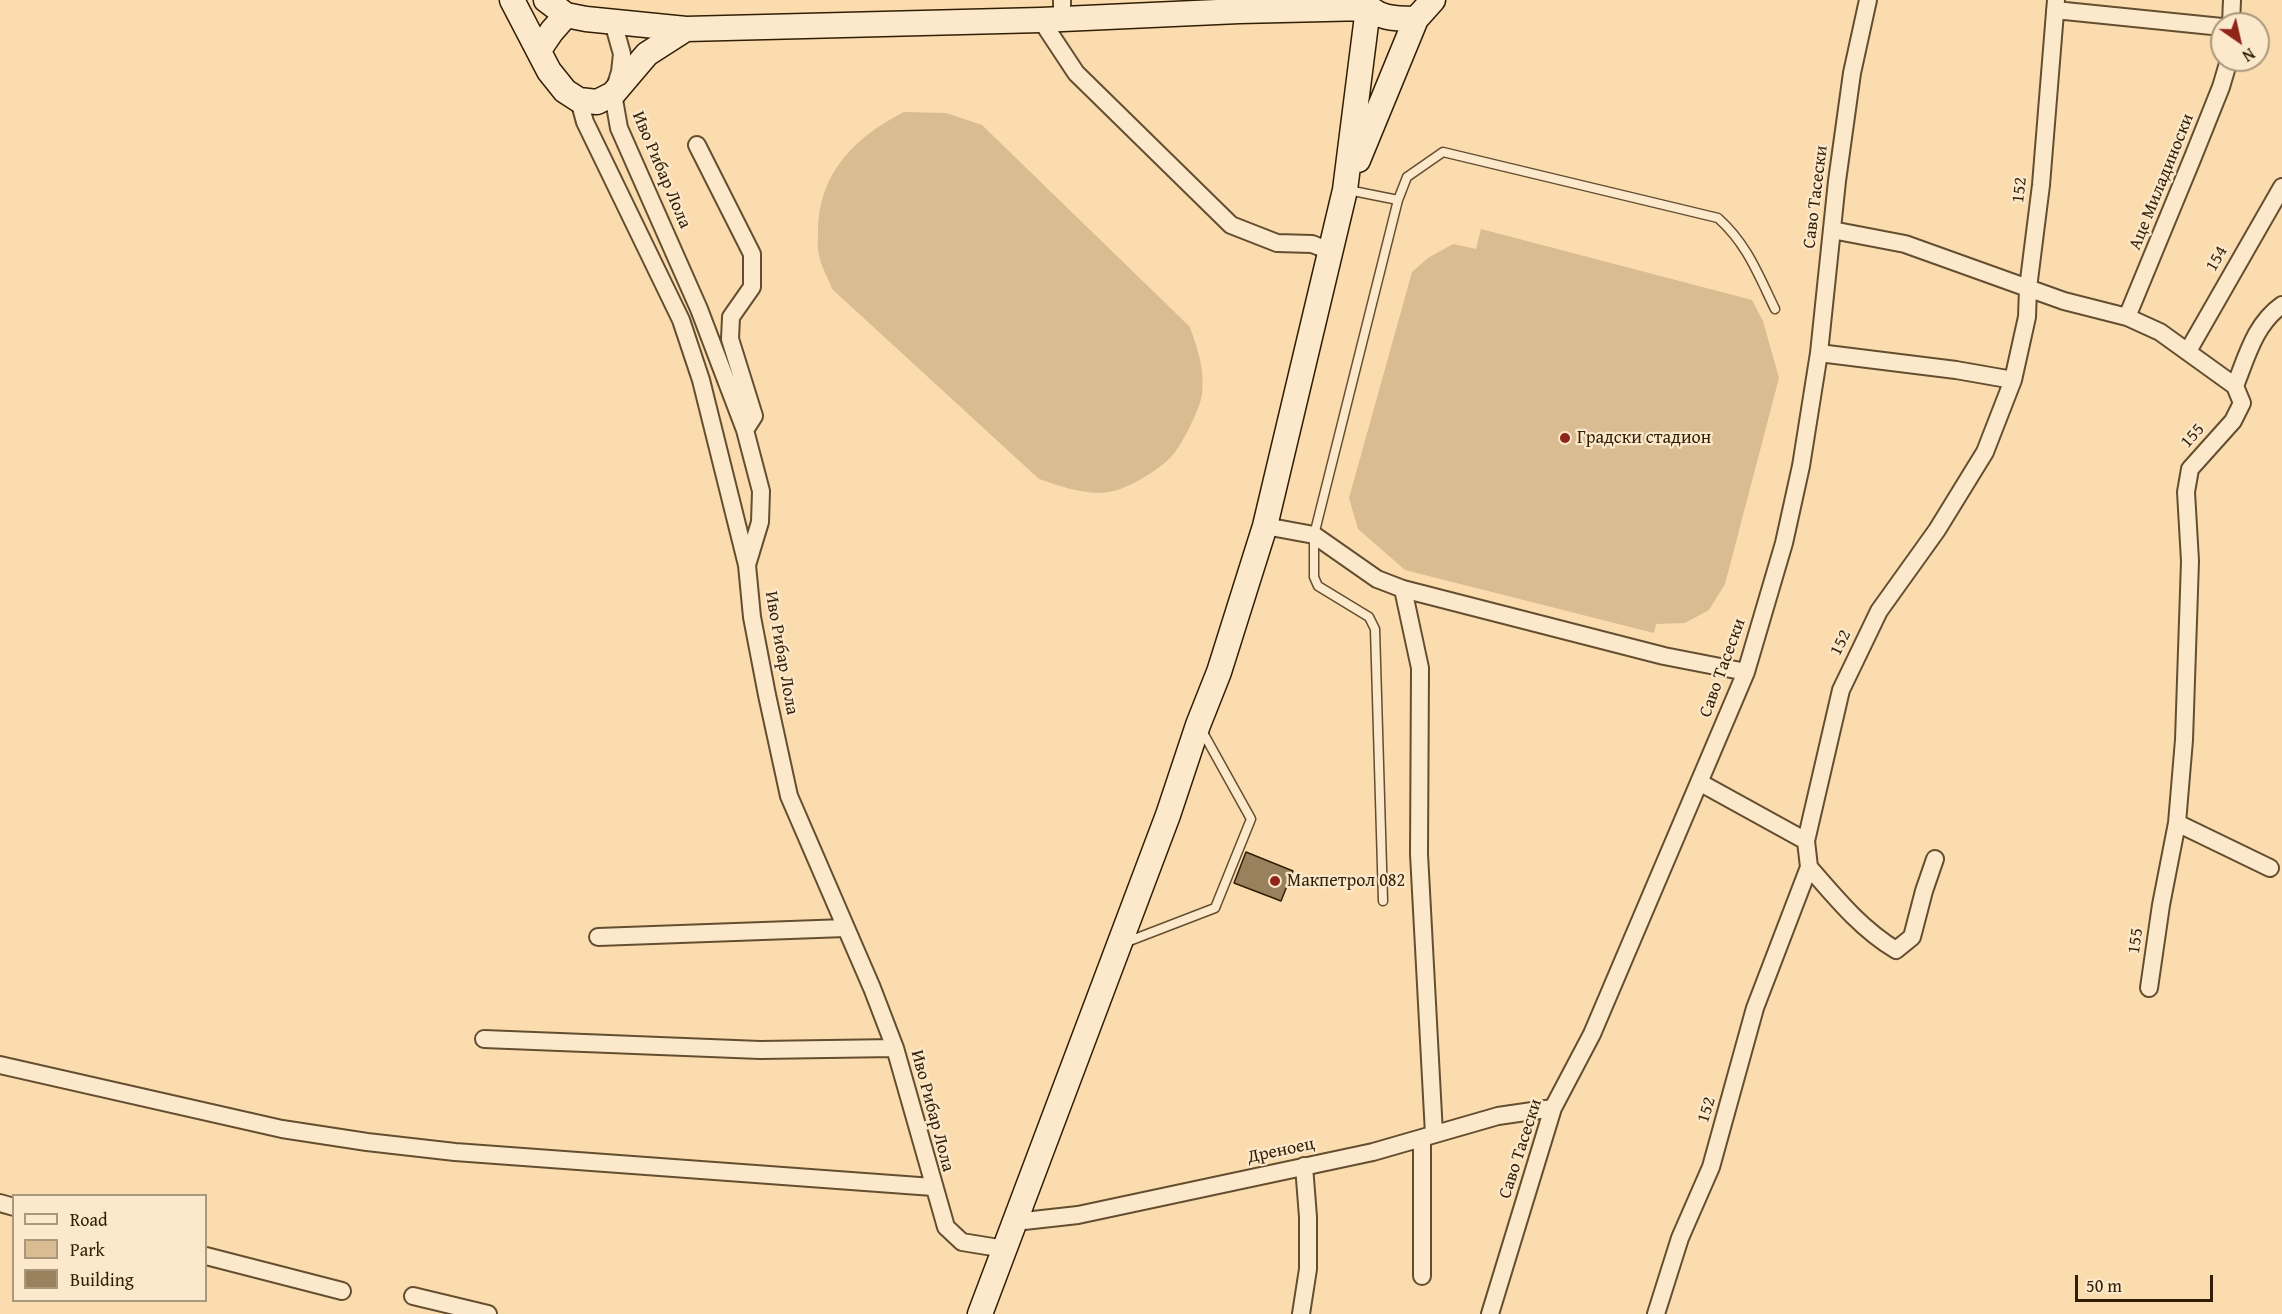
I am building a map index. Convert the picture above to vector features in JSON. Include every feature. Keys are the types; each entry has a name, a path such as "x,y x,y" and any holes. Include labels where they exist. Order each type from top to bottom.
{"main road":[{"path":"512,0 549,71 565,91 579,100 597,102 613,94 647,54 686,29"},
{"path":"546,0 566,15 686,29 1055,13 1239,11 1301,5 1365,4 1379,16 1392,19 1416,19"},
{"path":"1345,190 1416,19 1433,0"},
{"path":"980,1314 1168,815 1198,725 1219,672 1265,526 1345,190 1365,4"},
{"path":"539,50 566,15"}],"street":[{"name":"Саво Тасески","path":"1490,1314 1554,1108 1592,1034 1746,672 1786,532 1801,466 1819,353 1837,181 1852,73 1868,0"},
{"path":"2056,5 2210,25"},
{"name":"152","path":"1656,1314 1680,1238 1711,1167 1755,1008 1809,867 1806,841 1841,690 1879,611 1937,530 1985,452 2013,380 2027,318 2056,5"},
{"path":"1055,13 1076,73 1231,225 1276,243 1312,244 1330,251"},
{"name":"Иво Рибар Лола","path":"614,22 622,54 620,72 613,94 619,128 699,309 745,430 761,490 760,522 747,564 752,617 789,796 894,1048 946,1227 962,1242 1005,1249"},
{"name":"Аце Миладиноски","path":"2127,317 2225,72"},
{"path":"579,100 585,122 681,320 701,380 747,564"},
{"path":"697,145 752,254 752,287 731,317 730,339 754,416 745,430"},
{"name":"154","path":"2188,351 2282,187"},
{"path":"1832,230 1905,244 2064,301 2127,317 2160,332 2235,386 2259,327 2273,311 2282,305"},
{"path":"1819,353 1956,370 2013,380"},
{"name":"155","path":"2149,988 2161,905 2177,824 2184,740 2190,561 2186,492 2190,469 2233,421 2242,403 2235,386"},
{"path":"1265,526 1314,535 1377,579 1403,589 1664,656 1746,672"},
{"path":"1403,589 1420,668 1419,854 1428,1136 1422,1276"},
{"path":"1699,782 1806,841"},
{"path":"2177,824 2270,868"},
{"path":"1809,867 1854,917 1878,939 1896,950 1912,937 1935,860"},
{"path":"598,937 845,928"},
{"path":"484,1039 760,1050 894,1048"},
{"path":"0,1065 282,1129 367,1142 454,1152 933,1187"},
{"name":"Дреноец","path":"1015,1222 1078,1215 1373,1152 1498,1116 1554,1108"},
{"path":"1301,1314 1308,1269 1308,1217 1304,1166"},
{"path":"207,1256 342,1291"},
{"path":"413,1296 488,1314"}],"lane":[{"path":"1383,900 1375,629 1369,617 1318,586 1314,578 1314,535 1398,200 1407,177 1443,152 1718,218 1735,233 1749,255 1775,309"},
{"path":"1345,190 1398,200"},
{"path":"1118,945 1215,908 1251,819 1198,725"}],"green space":[{"path":"904,112 946,113 982,125 1190,327 1202,368 1202,395 1193,420 1178,448 1154,471 1128,486 1102,493 1062,487 1039,479 832,289 818,249 820,211 825,192 832,175 855,145"},
{"name":"Градски стадион","path":"1481,229 1752,300 1763,321 1779,378 1725,584 1709,610 1685,623 1656,624 1654,633 1405,570 1358,529 1349,498 1412,272 1428,258 1453,244 1476,249"}],"building":[{"path":"1246,852 1293,871 1281,901 1234,883"}],"place":[{"name":"Градски стадион","path":"1565,438"},
{"name":"Макпетрол 082","path":"1275,881"}]}
